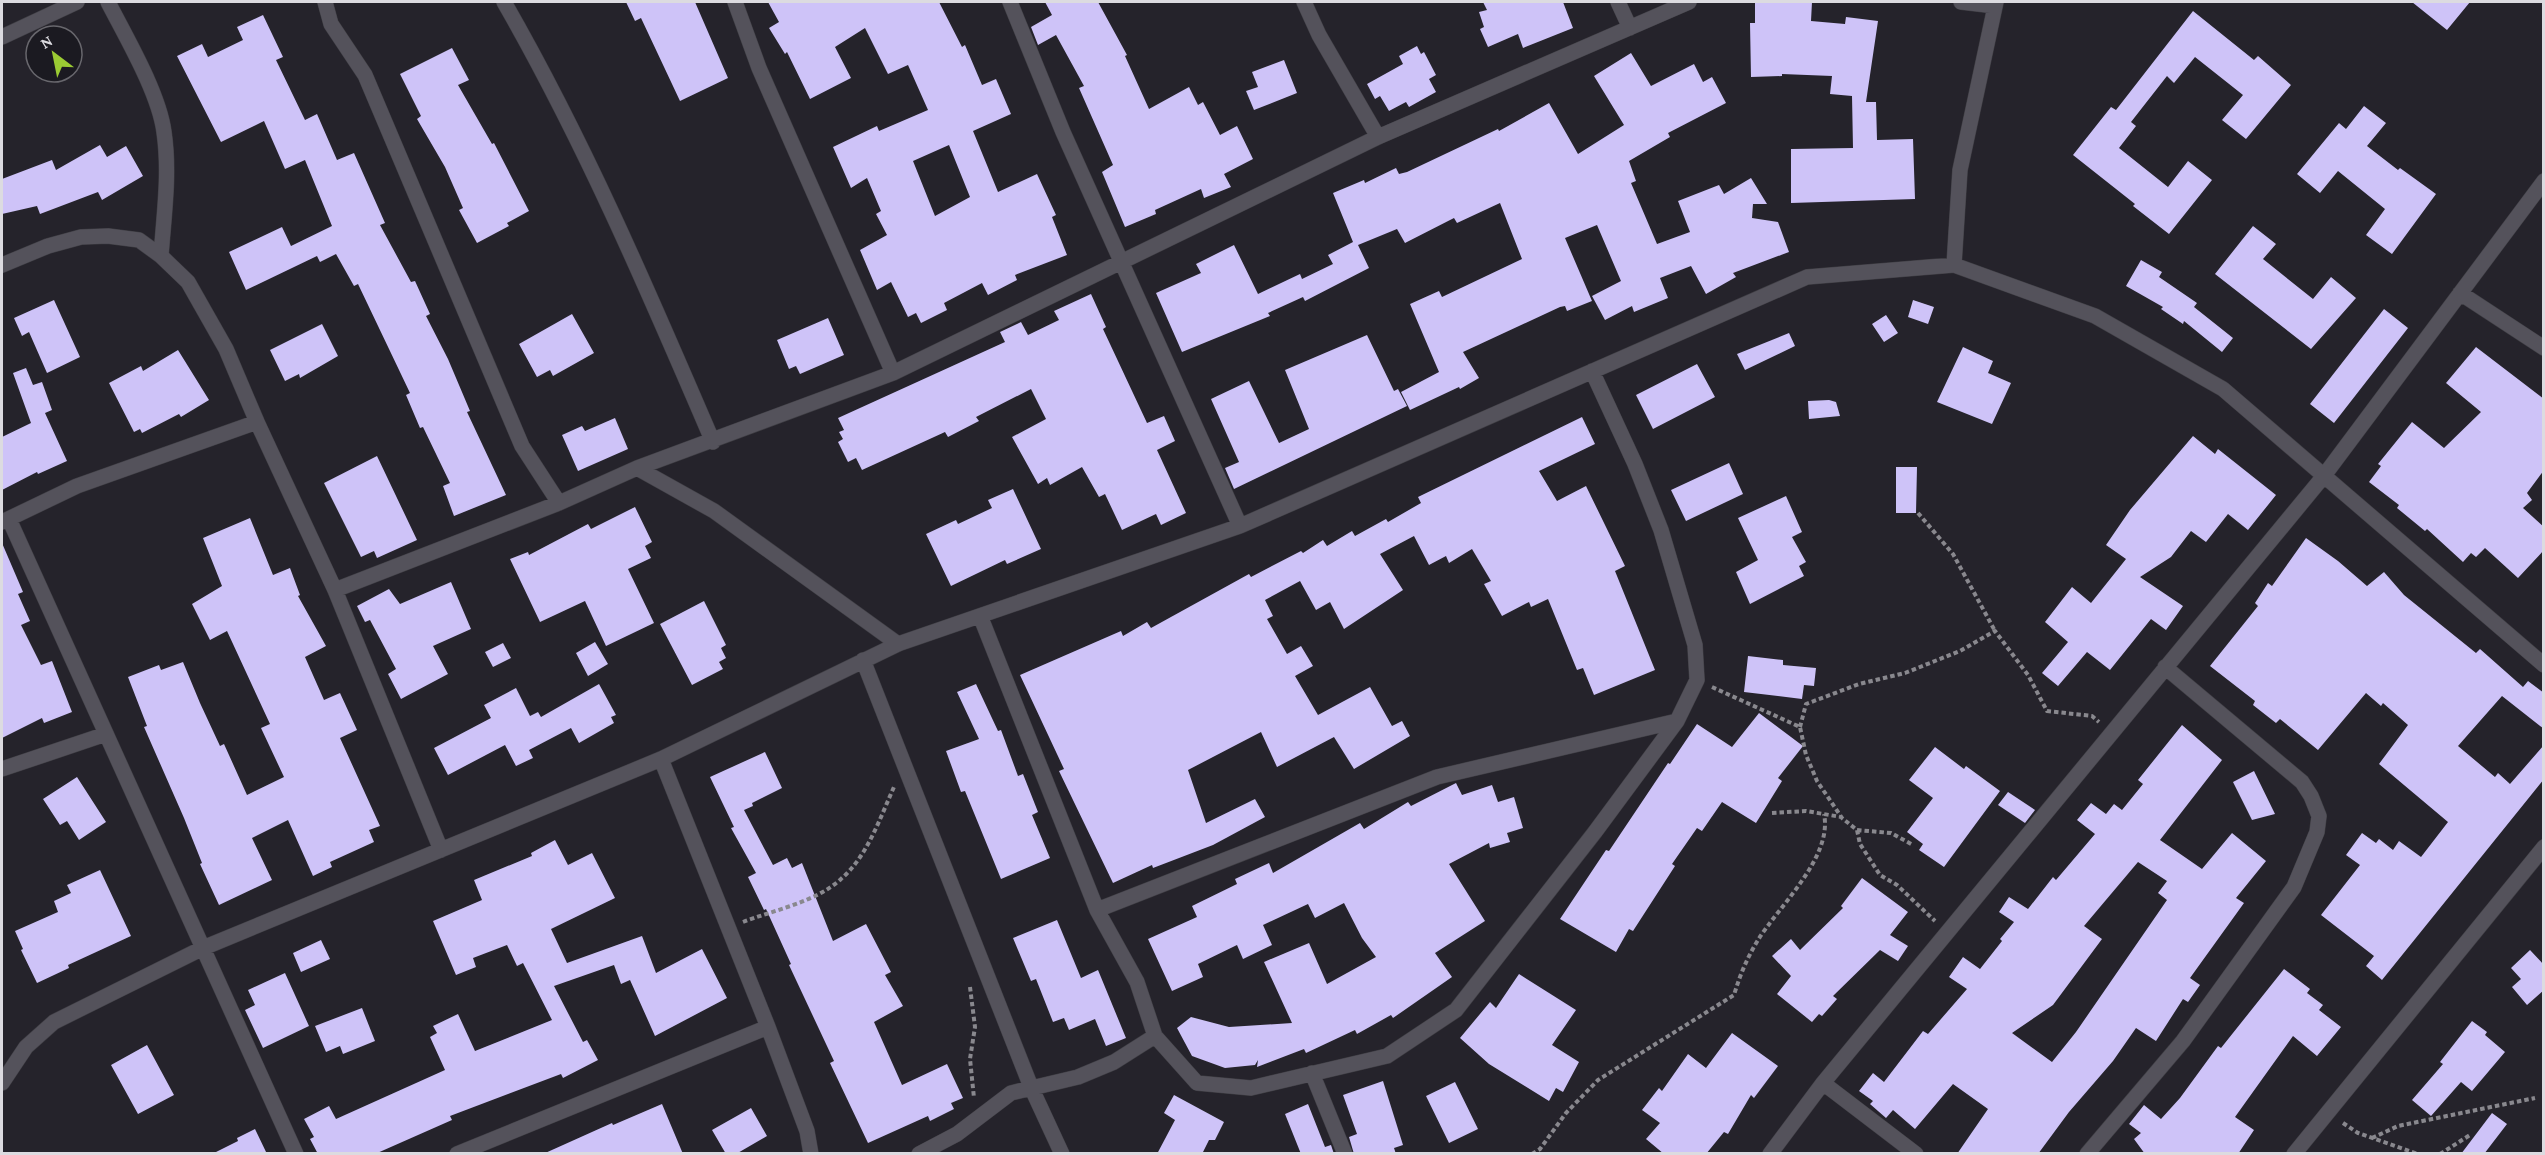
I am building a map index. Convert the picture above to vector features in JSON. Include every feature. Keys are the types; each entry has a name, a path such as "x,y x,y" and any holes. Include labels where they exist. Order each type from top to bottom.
{"street":[{"path":"2,37 77,2"},
{"path":"108,2 144,74 164,130 167,182 160,255"},
{"path":"326,2 331,24 365,75 522,446 559,502"},
{"path":"504,2 586,159 638,267 713,442"},
{"path":"735,2 759,68 892,373"},
{"path":"1010,2 1039,77 1240,526"},
{"path":"1304,2 1319,35 1378,137"},
{"path":"1618,2 1630,28"},
{"path":"335,590 559,502 637,468 713,442 774,416 892,373 1378,137 1689,2"},
{"path":"1954,266 1960,170 1995,4 1961,2"},
{"path":"1770,1154 1823,1083 2323,477 2544,181"},
{"path":"2,266 48,246 90,237 108,236 139,240 160,255 188,282 226,349 257,422 335,590 441,850"},
{"path":"2,1062 26,1047 54,1022 203,948 661,759 898,644 981,618 1240,526 1807,277 1954,266 2095,316 2223,389 2544,665"},
{"path":"2460,293 2544,348"},
{"path":"981,618 1097,910 1137,982 1155,1036 1197,1083 1251,1088 1387,1056 1456,1010 1595,832 1677,721 1696,680 1695,645 1660,530 1635,464 1592,371"},
{"path":"257,422 77,486 5,520 106,734 296,1154"},
{"path":"637,468 714,511 898,644"},
{"path":"863,660 1030,1087 1062,1154"},
{"path":"2087,1154 2183,1041 2294,887 2317,832 2319,816 2302,782 2165,667"},
{"path":"1097,910 1437,777 1677,721"},
{"path":"2,769 106,734"},
{"path":"661,759 768,1027 807,1131 811,1154"},
{"path":"2294,1154 2544,846"},
{"path":"457,1154 768,1027"},
{"path":"918,1154 957,1134 1011,1093 1087,1074 1114,1062 1155,1036"},
{"path":"2,1083 26,1047"},
{"path":"1312,1073 1345,1154"},
{"path":"1823,1083 1916,1154"}],"path":[{"path":"1918,513 1953,554 1995,631 2028,675 2047,711 2092,716 2110,733"},
{"path":"1913,845 1891,833 1857,830 1842,818 1817,782 1806,755 1800,727 1806,704 1859,684 1905,673 1960,651 1995,631"},
{"path":"1696,680 1758,706 1800,727"},
{"path":"728,927 818,894 841,880 855,864 874,831 896,783 900,793"},
{"path":"1772,813 1806,811 1842,818"},
{"path":"1532,1154 1540,1149 1566,1113 1598,1080 1734,995 1741,970 1758,939 1813,864 1827,827 1824,814"},
{"path":"1857,830 1860,844 1880,875 1897,885 1947,932"},
{"path":"970,986 975,1027 970,1059 976,1120"},
{"path":"2372,1138 2398,1126 2535,1098"},
{"path":"2327,1113 2358,1133 2418,1154"},
{"path":"2440,1154 2470,1136"}],"building":[{"path":"626,2 695,2 728,78 680,101 641,18 635,21"},
{"path":"768,2 939,2 962,47 965,45 982,85 996,79 1011,114 973,131 998,192 1037,174 1056,215 1052,217 1067,255 1015,275 1017,280 988,295 982,283 944,303 947,310 921,323 916,313 908,317 891,282 877,290 860,250 887,235 876,214 881,211 867,178 851,188 833,147 877,126 879,131 928,110 908,65 888,74 865,28 835,47 851,78 810,99 787,52 785,54 769,28 779,22","holes":["949,145 970,197 935,216 913,161"]},
{"path":"1045,2 1098,2 1127,55 1125,56 1149,109 1189,87 1198,105 1203,102 1220,135 1237,126 1253,159 1224,174 1231,187 1204,198 1201,189 1155,210 1156,214 1125,227 1102,172 1113,165 1079,88 1084,86 1056,35 1038,45 1031,27 1052,15"},
{"path":"1483,2 1563,2 1573,28 1523,48 1518,34 1488,47 1480,29 1484,27 1479,12 1487,10"},
{"path":"1755,2 1812,2 1811,21 1845,24 1846,17 1878,21 1866,102 1876,102 1877,140 1913,139 1915,199 1791,203 1791,149 1853,148 1852,96 1830,94 1832,76 1782,74 1782,76 1751,77 1750,23 1755,23"},
{"path":"2412,2 2470,2 2447,30"},
{"path":"2193,11 2254,60 2258,56 2291,85 2246,139 2222,120 2243,95 2195,57 2174,83 2167,76 2131,122 2136,126 2119,148 2168,187 2188,161 2212,180 2169,234 2073,155 2111,107 2116,110"},
{"path":"263,15 283,57 276,60 305,120 317,114 337,160 354,153 385,223 380,225 411,282 415,281 430,314 426,316 448,359 470,411 467,412 506,495 454,516 443,486 450,483 423,427 420,428 406,395 410,393 358,284 354,286 336,254 320,262 317,256 246,290 229,252 282,227 291,246 332,226 305,160 285,169 264,121 221,142 177,56 202,44 208,57 243,40 237,27"},
{"path":"1417,46 1421,54 1424,52 1436,75 1429,79 1436,92 1409,107 1406,102 1389,111 1380,96 1375,99 1367,84 1403,64 1399,56"},
{"path":"452,48 469,80 458,85 492,144 494,143 529,211 507,223 509,226 477,243 459,210 463,208 445,167 417,119 421,116 400,74"},
{"path":"1631,53 1651,86 1694,64 1703,82 1712,77 1726,103 1668,133 1670,137 1629,161 1636,181 1631,183 1657,244 1690,232 1678,201 1719,185 1724,194 1751,178 1767,204 1753,204 1752,218 1778,222 1789,252 1733,273 1736,277 1706,294 1691,266 1660,278 1668,298 1634,312 1632,306 1605,320 1592,296 1621,281 1597,225 1565,238 1592,301 1567,311 1565,306 1560,307 1463,352 1479,378 1460,389 1459,387 1410,410 1401,392 1439,372 1410,304 1439,291 1442,297 1522,259 1500,203 1457,223 1454,218 1405,243 1397,229 1358,245 1369,268 1305,301 1303,297 1268,313 1270,316 1182,352 1156,293 1201,273 1196,264 1234,245 1258,294 1300,274 1302,279 1333,264 1328,255 1353,242 1333,193 1364,180 1365,183 1396,168 1399,174 1407,172 1498,129 1499,131 1549,103 1578,154 1624,125 1594,76"},
{"path":"1284,60 1297,93 1254,110 1246,91 1258,87 1252,72"},
{"path":"2364,106 2386,123 2367,146 2398,170 2400,168 2436,194 2392,254 2366,235 2385,209 2338,171 2320,193 2297,174 2339,123 2346,129"},
{"path":"100,145 107,157 126,146 143,176 102,200 98,192 40,214 37,206 2,214 2,179 52,160 56,170"},
{"path":"2253,226 2276,244 2263,259 2313,299 2331,277 2356,298 2311,349 2215,274"},
{"path":"2141,260 2162,272 2159,277 2197,303 2194,307 2233,338 2222,352 2184,321 2183,324 2161,309 2163,307 2126,286"},
{"path":"1091,294 1106,327 1103,329 1147,423 1164,416 1175,441 1157,450 1186,513 1161,525 1156,514 1122,530 1105,494 1099,497 1082,467 1050,485 1047,478 1038,484 1012,437 1046,419 1031,389 976,417 979,421 948,437 945,432 862,470 856,458 848,462 838,442 843,439 839,432 844,430 838,418 1005,342 1000,332 1021,322 1028,335 1059,320 1054,311"},
{"path":"54,300 80,357 47,373 29,332 22,336 14,318"},
{"path":"1913,300 1934,307 1928,324 1908,317"},
{"path":"2384,309 2408,328 2334,423 2310,404"},
{"path":"572,314 594,353 553,376 550,370 537,377 519,344"},
{"path":"1886,315 1898,333 1884,342 1872,324"},
{"path":"828,318 844,355 800,374 796,366 789,369 777,340"},
{"path":"322,324 338,356 300,378 299,374 285,381 270,350"},
{"path":"1789,333 1795,346 1745,370 1737,354"},
{"path":"1367,335 1394,391 1398,389 1407,406 1234,489 1225,468 1239,462 1211,399 1249,381 1279,443 1309,429 1285,370"},
{"path":"1963,347 1993,361 1988,373 2011,383 1992,424 1937,402"},
{"path":"2476,347 2544,399 2544,470 2527,493 2532,500 2523,508 2544,527 2544,550 2518,578 2485,548 2476,557 2471,553 2463,562 2427,529 2425,531 2397,508 2399,505 2369,482 2381,466 2378,464 2412,422 2444,448 2481,412 2446,383"},
{"path":"178,350 209,400 181,417 179,414 142,433 140,429 134,432 109,383 141,366 143,371"},
{"path":"1697,364 1715,397 1653,429 1636,395"},
{"path":"26,368 33,385 42,382 52,410 45,413 67,461 38,474 37,472 2,490 2,437 31,423 13,373"},
{"path":"1808,401 1836,402 1840,416 1809,419"},
{"path":"1582,417 1595,444 1539,471 1557,501 1586,486 1625,566 1615,571 1655,670 1594,695 1583,668 1577,670 1548,599 1531,607 1529,602 1502,616 1484,584 1491,581 1472,549 1449,563 1446,556 1429,565 1414,536 1380,554 1403,590 1344,629 1330,602 1316,610 1300,581 1265,600 1273,616 1267,619 1287,654 1301,646 1313,666 1295,676 1318,715 1370,687 1392,726 1402,721 1410,736 1354,769 1334,737 1277,767 1261,732 1188,770 1206,823 1255,799 1265,817 1213,845 1153,868 1152,865 1113,883 1059,771 1064,769 1020,675 1121,631 1123,636 1147,622 1151,628 1249,574 1251,577 1301,551 1303,553 1323,540 1327,546 1352,531 1355,536 1386,519 1388,522 1421,503 1418,497"},
{"path":"615,418 628,449 578,471 562,435 582,426 585,431"},
{"path":"2193,436 2215,454 2218,449 2276,495 2248,530 2228,514 2206,542 2191,531 2171,557 2140,577 2183,606 2166,630 2151,619 2110,670 2087,652 2058,686 2042,673 2068,642 2045,622 2072,587 2091,603 2126,559 2106,545 2130,510"},
{"path":"377,456 417,540 377,558 374,551 361,557 324,483"},
{"path":"1729,463 1743,494 1686,521 1671,490"},
{"path":"1896,467 1917,467 1916,513 1896,513"},
{"path":"1013,489 1041,549 1007,564 1005,560 951,586 926,534 956,520 958,524 992,508 988,500"},
{"path":"1786,496 1802,532 1792,537 1806,562 1799,566 1804,576 1750,604 1736,572 1758,560 1738,518"},
{"path":"635,507 652,542 645,546 651,558 628,569 654,623 606,646 585,601 540,622 510,559 528,552 529,555 588,524 591,529"},
{"path":"250,518 273,575 290,568 300,595 298,596 326,646 305,657 324,700 340,693 357,730 340,738 380,826 369,830 374,842 330,862 332,867 313,876 288,820 252,838 272,880 219,905 144,727 147,726 128,677 159,665 161,670 183,662 220,746 224,744 247,795 284,777 261,728 270,724 227,631 210,640 192,604 222,586 203,538"},
{"path":"2306,538 2367,586 2384,572 2404,595 2476,653 2480,649 2523,687 2528,681 2544,693 2544,729 2502,696 2458,746 2495,777 2498,773 2510,784 2544,745 2544,779 2382,980 2366,966 2374,956 2321,915 2360,865 2346,855 2362,833 2376,843 2379,839 2393,850 2399,841 2421,857 2448,822 2379,764 2408,725 2383,703 2381,706 2366,693 2318,750 2280,719 2276,723 2253,705 2255,701 2210,666 2258,606 2255,603 2268,583 2272,586"},
{"path":"2,543 23,592 18,594 30,621 21,625 41,665 52,661 72,712 44,723 42,718 2,738"},
{"path":"451,582 471,629 433,646 448,674 401,699 388,674 396,669 370,620 365,622 357,606 389,589 400,604"},
{"path":"704,601 726,645 721,648 726,658 719,662 723,669 692,685 660,624"},
{"path":"595,642 608,664 588,676 576,653"},
{"path":"503,643 511,658 493,667 485,652"},
{"path":"1748,656 1783,660 1783,665 1816,668 1814,686 1804,685 1802,699 1744,692"},
{"path":"599,684 616,715 611,717 614,723 579,743 571,728 529,750 533,758 516,766 505,745 448,775 434,748 491,718 484,705 516,688 530,716 538,712 541,717"},
{"path":"976,684 998,731 1001,730 1018,776 1023,774 1038,812 1032,815 1050,858 1001,879 965,791 961,792 946,751 979,739 957,692"},
{"path":"1759,713 1803,746 1778,778 1782,781 1756,823 1722,802 1702,831 1697,828 1672,864 1675,866 1633,931 1629,929 1616,952 1560,919 1606,850 1609,851 1697,724 1732,747"},
{"path":"2182,725 2222,760 2160,840 2202,869 2232,833 2266,861 2236,898 2244,903 2190,978 2200,985 2188,1002 2183,999 2156,1041 2136,1028 2113,1061 2069,1112 2038,1154 1957,1154 1988,1109 1953,1084 1915,1129 1893,1110 1886,1118 1870,1104 1873,1101 1859,1091 1873,1073 1884,1082 1923,1031 1928,1034 1967,989 1949,977 1963,957 1980,969 2002,941 2000,939 2014,922 1999,912 2009,897 2028,909 2053,877 2056,880 2095,834 2077,820 2091,803 2106,814 2114,804 2122,810 2143,784 2138,780","holes":["2138,862 2167,881 2158,893 2167,900 2076,1032 2052,1062 2012,1033 2053,1005 2102,939 2084,926"]},
{"path":"1935,747 1964,769 1966,766 2000,791 1944,867 1919,850 1923,844 1907,832 1933,798 1909,780"},
{"path":"765,752 782,788 752,803 753,806 744,810 773,865 787,858 792,868 802,863 833,941 866,924 891,972 885,975 903,1006 874,1022 902,1085 947,1064 963,1098 951,1103 954,1109 930,1121 928,1116 868,1143 830,1063 834,1061 789,965 791,964 766,909 764,910 748,877 756,873 731,828 734,827 710,777"},
{"path":"2254,771 2275,814 2252,820 2233,782"},
{"path":"77,777 106,822 79,840 67,821 60,825 43,799"},
{"path":"1456,783 1462,795 1492,785 1498,802 1514,797 1523,828 1507,833 1510,842 1490,848 1489,843 1449,864 1485,921 1435,953 1452,977 1393,1018 1391,1015 1357,1034 1355,1030 1306,1053 1304,1049 1257,1067 1258,1060 1255,1065 1225,1068 1192,1056 1177,1028 1191,1017 1229,1027 1292,1023 1264,962 1309,943 1327,984 1376,957 1362,938 1344,903 1315,918 1308,904 1263,925 1272,945 1243,959 1237,945 1198,964 1203,977 1172,991 1148,939 1197,917 1192,906 1237,884 1235,879 1269,863 1273,873 1360,823 1364,829 1408,802 1411,806"},
{"path":"2008,792 2035,810 2025,823 1998,805"},
{"path":"555,840 568,865 592,853 615,898 551,929 567,963 642,936 656,973 702,949 727,998 655,1036 630,980 621,984 614,965 554,986 583,1042 587,1040 598,1060 563,1078 561,1074 450,1116 452,1120 375,1154 318,1154 310,1139 314,1137 304,1119 329,1106 336,1119 445,1070 430,1037 437,1033 433,1026 458,1014 475,1051 552,1020 523,963 517,966 507,945 473,958 476,967 456,975 433,921 482,900 474,880 532,856 531,853"},
{"path":"100,870 131,936 68,965 69,968 37,983 21,950 23,949 15,931 58,912 54,901 71,893 67,885"},
{"path":"1862,878 1908,912 1890,935 1908,946 1898,961 1880,950 1833,996 1837,999 1822,1016 1819,1014 1812,1022 1777,994 1791,976 1772,956 1791,939 1800,950 1843,908 1841,906"},
{"path":"1057,920 1081,978 1098,970 1126,1038 1106,1046 1095,1019 1069,1030 1064,1018 1053,1022 1036,979 1031,981 1013,938"},
{"path":"321,940 330,959 301,972 293,953"},
{"path":"2530,950 2544,965 2544,990 2527,1005 2512,987 2521,979 2511,968"},
{"path":"2284,969 2310,989 2307,993 2323,1005 2319,1010 2341,1027 2317,1056 2293,1036 2235,1117 2254,1130 2238,1154 2145,1154 2134,1139 2141,1133 2129,1124 2144,1105 2161,1119 2180,1098 2218,1046 2221,1048"},
{"path":"285,973 309,1026 263,1048 245,1010 255,1005 248,990"},
{"path":"1519,974 1576,1010 1552,1045 1579,1062 1563,1092 1556,1088 1549,1101 1489,1064 1460,1038 1490,1002 1496,1008"},
{"path":"362,1008 375,1041 343,1054 340,1046 326,1052 315,1026"},
{"path":"2472,1021 2487,1032 2485,1035 2505,1052 2472,1091 2461,1082 2431,1116 2412,1100 2443,1064 2440,1062"},
{"path":"1732,1033 1778,1066 1754,1098 1751,1095 1728,1134 1724,1132 1706,1154 1664,1154 1646,1139 1660,1123 1642,1110 1659,1088 1662,1091 1688,1054 1706,1068"},
{"path":"147,1045 174,1095 138,1114 111,1065"},
{"path":"1383,1081 1403,1145 1394,1148 1396,1154 1354,1154 1349,1137 1357,1134 1343,1095"},
{"path":"1455,1082 1478,1129 1449,1143 1426,1096"},
{"path":"1174,1095 1224,1122 1215,1140 1209,1140 1202,1154 1157,1154 1175,1120 1164,1113"},
{"path":"662,1104 683,1154 543,1154 612,1123 613,1125"},
{"path":"1308,1104 1325,1147 1331,1145 1334,1154 1301,1154 1285,1114"},
{"path":"751,1108 767,1136 736,1154 726,1154 712,1130"},
{"path":"2492,1113 2507,1124 2484,1154 2461,1154"},
{"path":"255,1129 267,1154 212,1154 238,1141 237,1138"}]}
